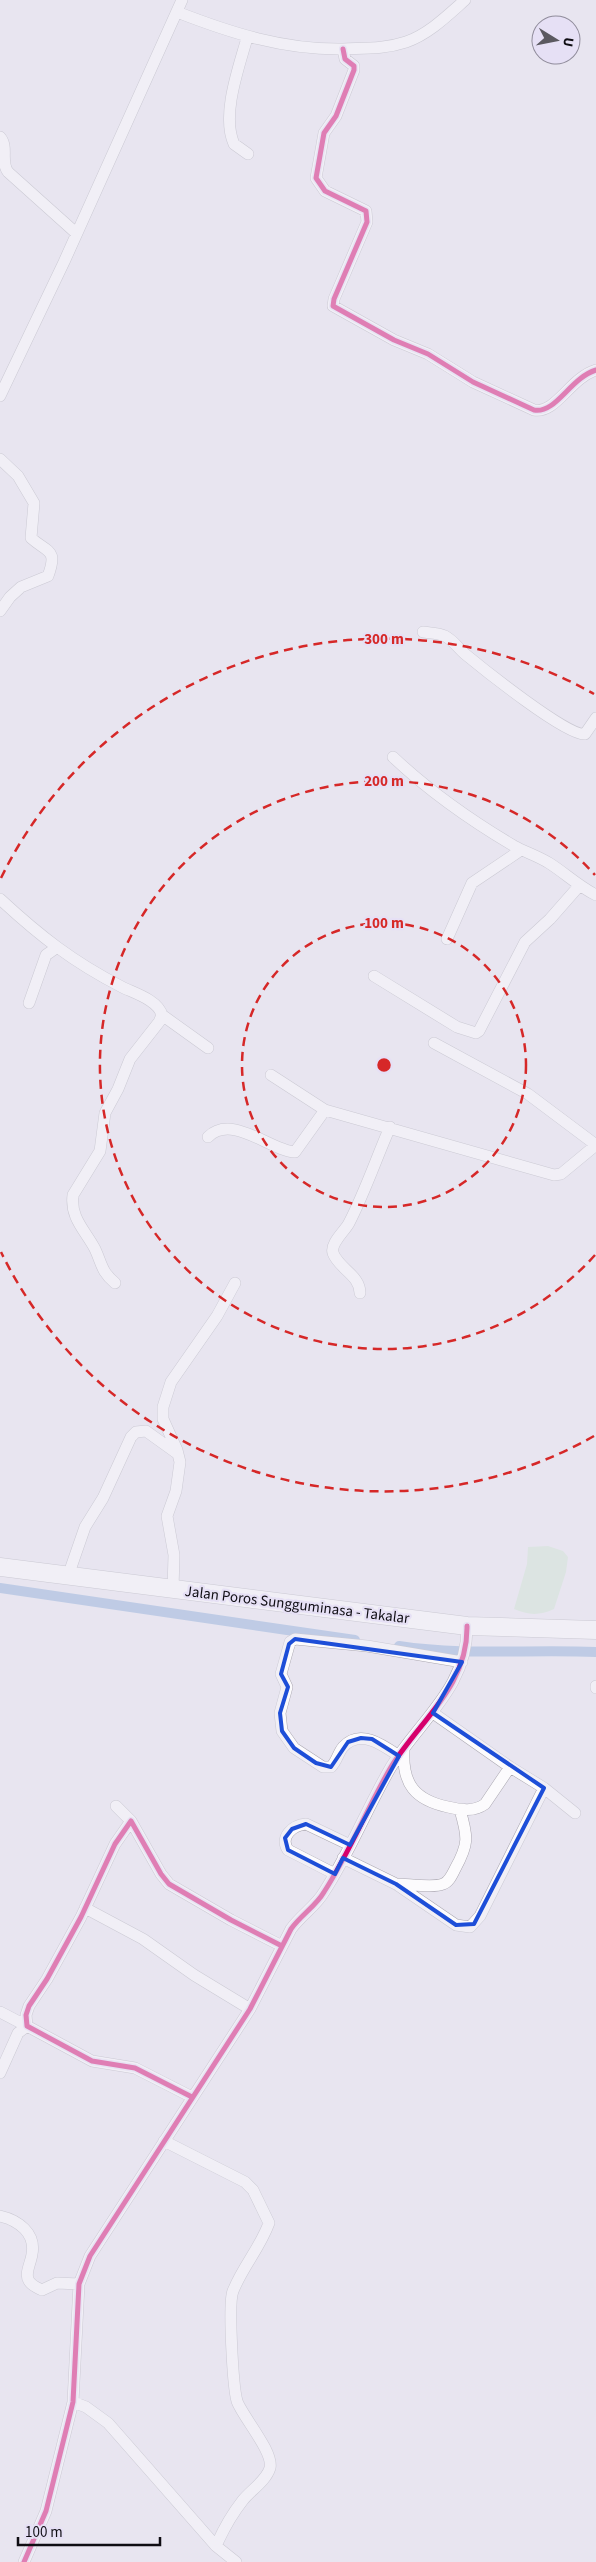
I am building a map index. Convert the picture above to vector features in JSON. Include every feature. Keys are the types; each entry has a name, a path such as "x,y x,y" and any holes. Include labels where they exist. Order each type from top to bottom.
{"highway":[{"name":"Jalan Poros Sungguminasa - Takalar","path":"0,1567 467,1630 596,1630"}],"street":[{"path":"0,396 37,320 182,0"},
{"path":"177,12 248,38 302,48 370,49 408,41 438,23 465,0"},
{"path":"248,38 236,76 229,124 234,144 248,154"},
{"path":"343,49 345,59 354,66 354,70 336,116 324,133 316,178 325,190 366,211 367,222 334,299 333,306 394,340 428,354 473,382 534,410 541,411 552,407 580,377 596,370"},
{"path":"0,137 5,146 4,166 8,172 76,234"},
{"path":"0,459 13,469 34,503 31,538 49,550 52,557 48,576 21,586 0,611"},
{"path":"423,632 448,638 464,653 529,703 569,730 580,735 585,734 596,718"},
{"path":"393,757 438,796 521,850 550,864 579,886 596,895"},
{"path":"447,939 472,883 521,850"},
{"path":"374,976 457,1027 476,1033 480,1031 525,942 550,919 579,886"},
{"path":"0,899 56,948 158,1006 162,1014 208,1048"},
{"path":"29,1003 46,955 56,948"},
{"path":"115,1283 105,1274 94,1248 76,1219 72,1203 73,1195 77,1185 100,1151 105,1112 118,1089 130,1059 159,1022 162,1014"},
{"path":"271,1075 325,1110 554,1175 561,1174 596,1145 528,1094 434,1042"},
{"path":"208,1137 217,1130 228,1129 255,1136 296,1152 325,1110"},
{"path":"360,1293 359,1283 332,1252 333,1247 348,1224 390,1127"},
{"path":"173,1589 174,1555 168,1516 176,1492 180,1471 179,1455 163,1419 166,1395 171,1382 216,1316 235,1283"},
{"path":"68,1576 85,1527 102,1498 131,1437 136,1432 146,1431 179,1455"},
{"path":"24,2562 46,2511 73,2402 79,2284 90,2256 132,2195 164,2141 250,2009 282,1946 300,1917 320,1898 335,1874 401,1752 444,1698 463,1659 467,1630"},
{"path":"401,1752 372,1739 355,1739 342,1748 331,1766 323,1767 294,1748 284,1737 280,1720 287,1690 281,1674 290,1642 294,1639 368,1646 463,1659"},
{"path":"433,1713 510,1767 544,1788 575,1812"},
{"path":"401,1752 414,1792 431,1803 460,1810 474,1809 485,1804 510,1767"},
{"path":"343,1858 396,1884 456,1925 470,1926 480,1916 544,1788"},
{"path":"116,1806 130,1821 169,1884 231,1920 282,1946"},
{"path":"396,1884 435,1886 444,1884 450,1878 465,1851 467,1841 460,1810"},
{"path":"27,2026 26,2015 29,2006 47,1979 85,1908 114,1844 130,1821"},
{"path":"335,1874 288,1850 284,1844 285,1838 292,1829 306,1824 350,1845"},
{"path":"85,1908 143,1939 194,1976 250,2009"},
{"path":"0,2012 92,2061 135,2068 192,2097"},
{"path":"0,2073 18,2033 27,2026"},
{"path":"164,2141 245,2182 253,2190 269,2223 262,2241 242,2272 230,2305 237,2401 257,2432 268,2456 270,2467 267,2476 236,2510 216,2546"},
{"path":"0,2216 17,2221 31,2241 32,2254 27,2275 28,2280 33,2285 42,2290 57,2283 79,2284"},
{"path":"73,2402 86,2407 108,2423 216,2546 236,2562"}],"highlighted area":[{"path":"295,1639 462,1662 433,1713 544,1788 474,1924 456,1925 396,1884 343,1858 335,1874 288,1850 285,1838 292,1829 306,1824 350,1845 399,1756 372,1739 361,1738 348,1742 331,1767 316,1763 294,1748 282,1731 280,1713 288,1687 281,1674 289,1644"}],"green space":[{"path":"548,1546 563,1551 568,1557 566,1572 554,1609 534,1614 514,1609 527,1564 528,1547"}],"waterway":[{"path":"0,1588 355,1640"},
{"path":"399,1646 472,1652 596,1652"}],"cycle path":[{"path":"343,49 345,59 354,66 354,70 336,116 324,133 316,178 325,191 366,211 367,222 334,299 333,306 394,340 428,354 473,382 534,410 542,410 549,407 578,380 596,370"},
{"path":"24,2562 46,2511 73,2402 79,2284 90,2256 250,2009 291,1929 321,1897 391,1767 451,1685 460,1667 465,1648 467,1626"},
{"path":"192,2097 135,2068 92,2061 27,2026 26,2015 29,2006 47,1979 81,1917 115,1844 131,1821 161,1874 169,1884 231,1920 282,1946"}]}
